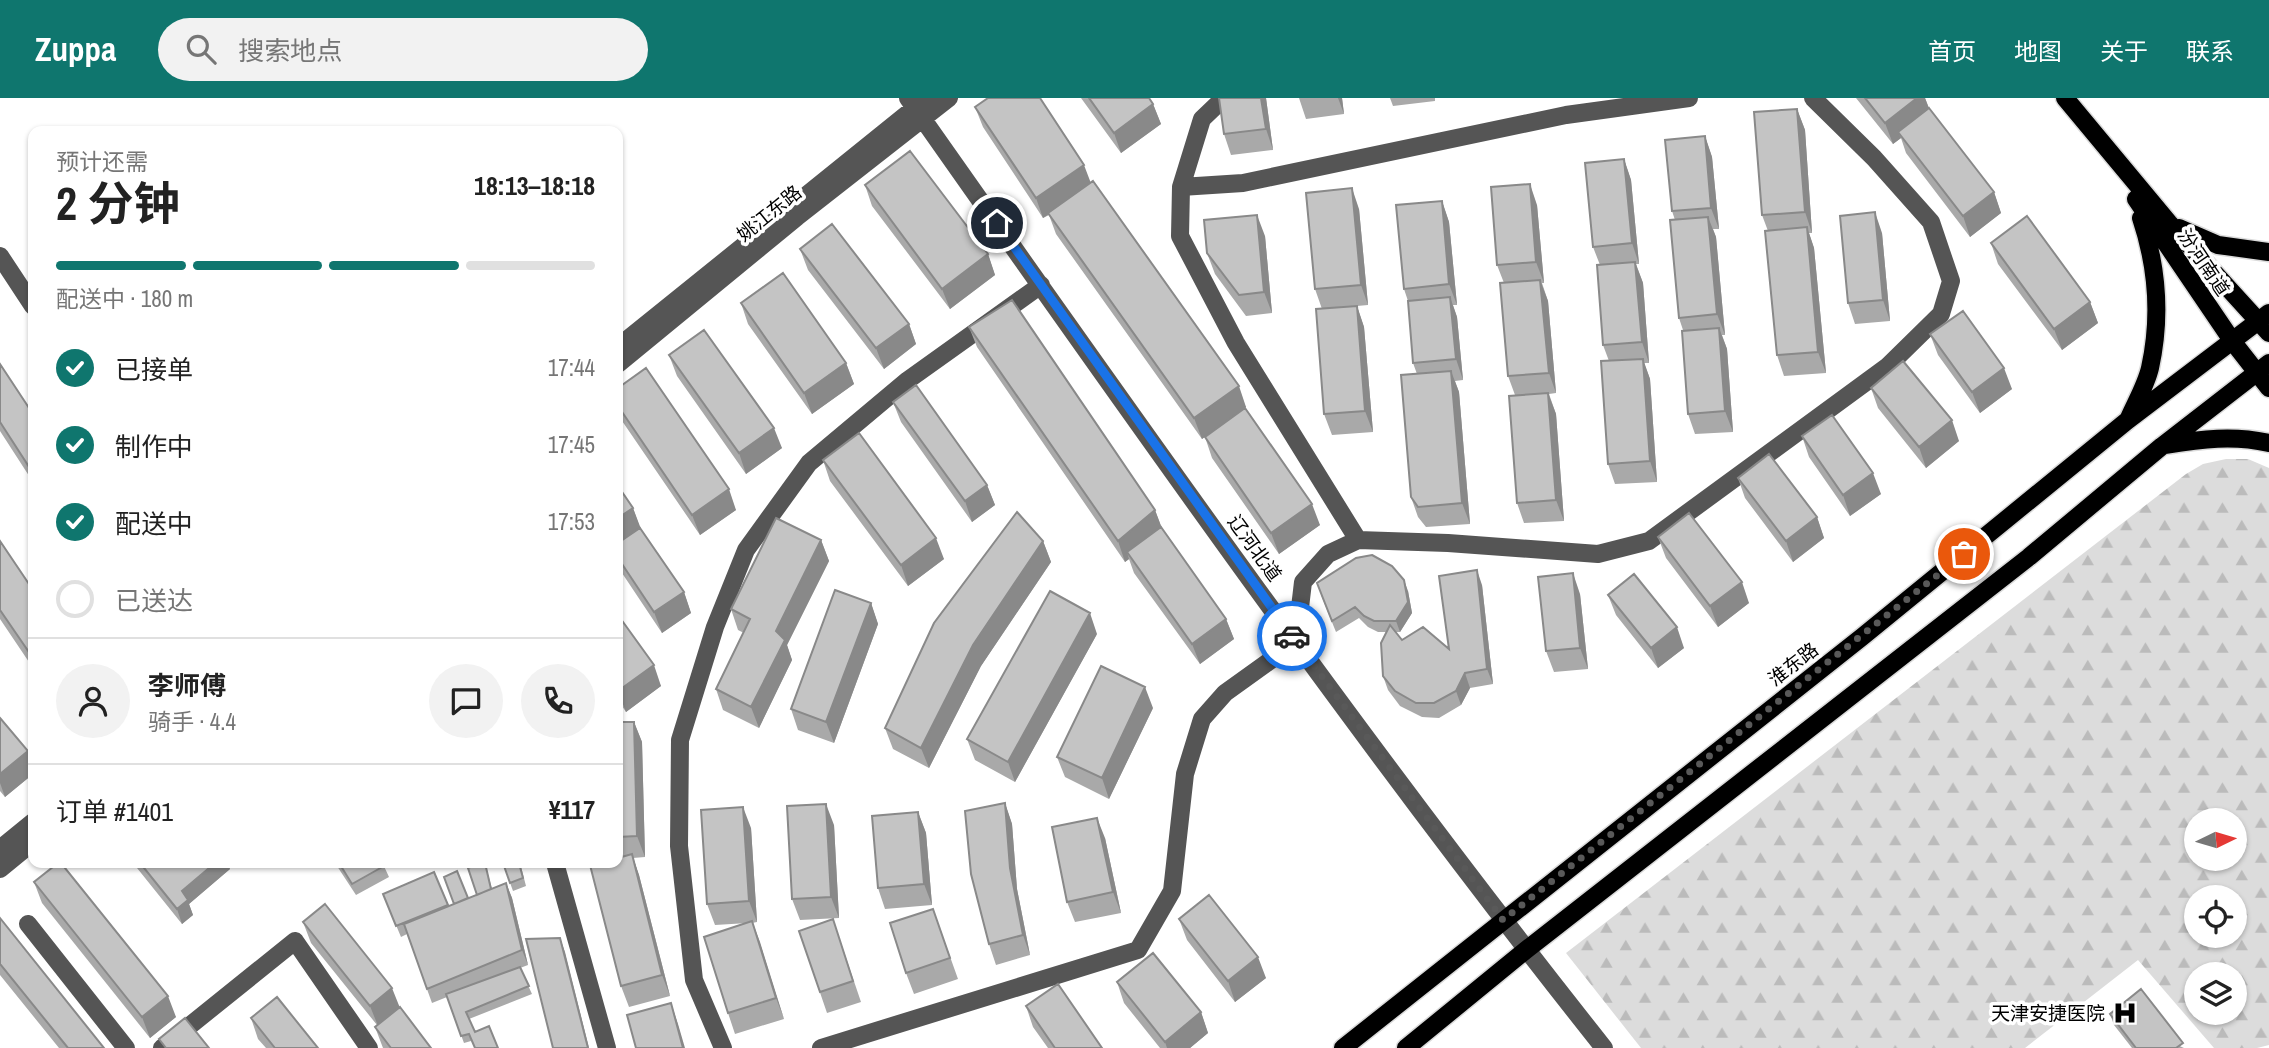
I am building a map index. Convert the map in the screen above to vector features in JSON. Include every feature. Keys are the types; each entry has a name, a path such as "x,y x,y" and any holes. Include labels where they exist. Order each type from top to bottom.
{"main road":[{"name":"汾河南道","path":"2065,98 2169,223 2266,322"},
{"name":"汾河南道","path":"2110,154 2135,198 2233,342 2262,368 2269,388"},
{"path":"2128,421 2150,370 2157,309 2151,249 2135,198"},
{"path":"2169,223 2192,236 2218,245 2269,252"},
{"name":"淮东路","path":"1343,1048 1862,637 2128,421 2233,342 2266,322"},
{"path":"1406,1048 1526,950 2029,557 2162,446 2262,368"},
{"path":"2162,446 2202,439 2244,438 2269,443"}],"street":[{"name":"姚江东路","path":"623,343 918,105 949,98"},
{"path":"1224,98 1202,119 1181,187 1180,236 1236,343 1358,540"},
{"path":"1181,187 1243,183 1566,115 1689,98"},
{"path":"821,1048 1138,950 1171,891 1185,774 1202,719 1225,693 1296,642 1303,582 1328,554 1358,540 1448,543 1598,554 1649,541 1888,366 1941,314 1951,281 1931,222 1874,158 1814,98"},
{"name":"姚江东路","path":"623,360 797,217 918,105"},
{"name":"辽河北道","path":"918,105 1041,285 1296,642 1503,920 1604,1048"},
{"path":"0,256 28,298"},
{"path":"723,1048 694,980 679,846 680,740 715,626 746,550 809,463 908,380 1041,285"},
{"path":"2,844 28,826"},
{"path":"0,869 28,846"},
{"path":"556,868 607,1048"},
{"path":"27,924 126,1048"},
{"path":"162,1048 295,941 369,1048"}],"green space":[{"path":"2226,459 2248,459 2269,468 2269,1045 2257,1048 2214,1048 2194,1025 2247,1025 2247,962 2184,962 2184,1013 2138,960 2025,1048 1641,1048 1566,953 2186,474 2203,464"}],"building":[{"path":"988,98 1040,98 1084,165 1036,198 975,107"},
{"path":"1089,98 1149,98 1153,104 1114,133"},
{"path":"1219,98 1261,98 1266,129 1224,134"},
{"path":"1865,98 1917,98 1885,123"},
{"path":"1929,108 1994,192 1963,216 1898,132"},
{"path":"1797,109 1805,212 1762,215 1754,112"},
{"path":"1705,136 1711,208 1672,211 1665,140"},
{"path":"910,151 988,254 942,289 865,185"},
{"path":"1624,159 1632,243 1593,247 1585,163"},
{"path":"1093,181 1239,386 1194,418 1048,213"},
{"path":"1530,184 1536,262 1497,265 1491,187"},
{"path":"1352,188 1361,285 1315,289 1306,193"},
{"path":"1442,201 1449,284 1404,289 1396,205"},
{"path":"1875,212 1883,300 1848,303 1840,216"},
{"path":"1257,215 1264,292 1239,295 1207,253 1204,220"},
{"path":"2027,216 2090,302 2054,329 1991,243"},
{"path":"1708,217 1717,314 1679,318 1670,220"},
{"path":"832,224 909,324 876,348 800,249"},
{"path":"1807,227 1818,352 1777,355 1765,231"},
{"path":"1635,262 1642,342 1603,345 1597,265"},
{"path":"783,273 846,363 804,393 741,303"},
{"path":"1540,280 1549,373 1508,376 1500,283"},
{"path":"1450,297 1456,359 1413,363 1408,301"},
{"path":"1012,300 1155,510 1118,541 969,327"},
{"path":"1357,306 1365,411 1324,414 1316,309"},
{"path":"1963,311 2004,368 1972,392 1930,334"},
{"path":"1719,328 1725,411 1688,414 1682,331"},
{"path":"704,330 774,428 739,453 669,355"},
{"path":"1643,359 1650,461 1608,464 1601,361"},
{"path":"1903,361 1952,420 1919,447 1871,388"},
{"path":"0,364 28,406 28,465 0,422"},
{"path":"646,368 729,489 692,515 623,413 623,384"},
{"path":"1451,371 1462,503 1418,507 1411,497 1401,375"},
{"path":"916,385 987,485 965,501 893,402"},
{"path":"1548,393 1556,500 1517,503 1509,396"},
{"path":"1245,408 1312,504 1271,533 1205,437"},
{"path":"1832,415 1873,473 1843,495 1802,436"},
{"path":"859,433 936,538 901,565 823,460"},
{"path":"1769,454 1817,517 1786,541 1738,478"},
{"path":"623,493 633,508 623,515"},
{"path":"1017,512 1043,541 973,645 921,748 885,728 934,623"},
{"path":"1689,513 1742,582 1710,606 1658,537"},
{"path":"776,518 821,540 776,631 785,640 751,707 716,689 750,619 731,609"},
{"path":"1161,527 1226,619 1192,644 1127,552"},
{"path":"640,528 684,592 654,612 623,566 623,540"},
{"path":"0,541 28,583 28,651 0,610"},
{"path":"1372,555 1392,566 1404,580 1408,602 1396,621 1374,621 1355,607 1332,621 1317,583 1356,558"},
{"path":"1477,570 1487,669 1465,673 1456,691 1434,703 1416,703 1395,691 1383,676 1381,643 1390,625 1402,640 1423,627 1449,649 1439,576"},
{"path":"1573,573 1580,648 1546,651 1538,577"},
{"path":"1634,574 1677,627 1651,648 1608,595"},
{"path":"835,590 871,603 826,722 791,709"},
{"path":"1050,591 1090,613 1008,762 967,739"},
{"path":"623,622 654,665 623,687"},
{"path":"1101,666 1145,687 1102,778 1057,757"},
{"path":"0,718 28,751 0,774"},
{"path":"623,722 634,722 637,836 623,837"},
{"path":"1005,803 1010,868 1023,935 989,944 971,874 965,811"},
{"path":"826,804 831,897 792,899 787,806"},
{"path":"743,807 749,901 707,904 701,810"},
{"path":"918,812 924,884 878,888 872,816"},
{"path":"1097,818 1113,892 1067,902 1052,827"},
{"path":"632,854 662,975 621,986 591,868 623,868 623,857"},
{"path":"52,868 65,868 168,996 142,1017 34,882"},
{"path":"144,868 209,868 182,891 188,900 177,909"},
{"path":"342,868 380,868 352,884"},
{"path":"468,868 486,868 491,889 477,895"},
{"path":"505,868 520,868 523,878 510,883"},
{"path":"457,871 468,898 454,904 444,877"},
{"path":"434,872 448,905 396,926 383,894"},
{"path":"506,883 522,950 427,989 404,924"},
{"path":"1209,895 1258,957 1228,981 1179,919"},
{"path":"325,904 392,988 370,1006 303,922"},
{"path":"933,909 950,958 906,973 890,923"},
{"path":"0,918 104,1048 68,1048 0,964"},
{"path":"833,919 853,981 820,992 799,931"},
{"path":"752,921 776,998 728,1013 704,937"},
{"path":"560,938 588,1048 553,1048 526,939"},
{"path":"1153,953 1201,1012 1165,1042 1117,982"},
{"path":"520,967 529,986 466,1012 475,1032 489,1026 498,1048 475,1048 469,1034 461,1036 446,994"},
{"path":"1058,984 1102,1048 1055,1048 1026,1006"},
{"path":"2141,989 2183,1043 2176,1048 2136,1048 2110,1014"},
{"path":"277,997 318,1048 275,1048 251,1018"},
{"path":"671,1003 683,1048 636,1048 627,1015"},
{"path":"400,1007 431,1048 391,1048 375,1027"},
{"path":"185,1018 209,1048 166,1048 159,1039"}],"way so far":[{"path":"1292,636 1503,920 1964,554"}],"place":[{"name":"天津安捷医院","path":"2125,1013"}],"route":[{"path":"997,223 1292,636"}]}
